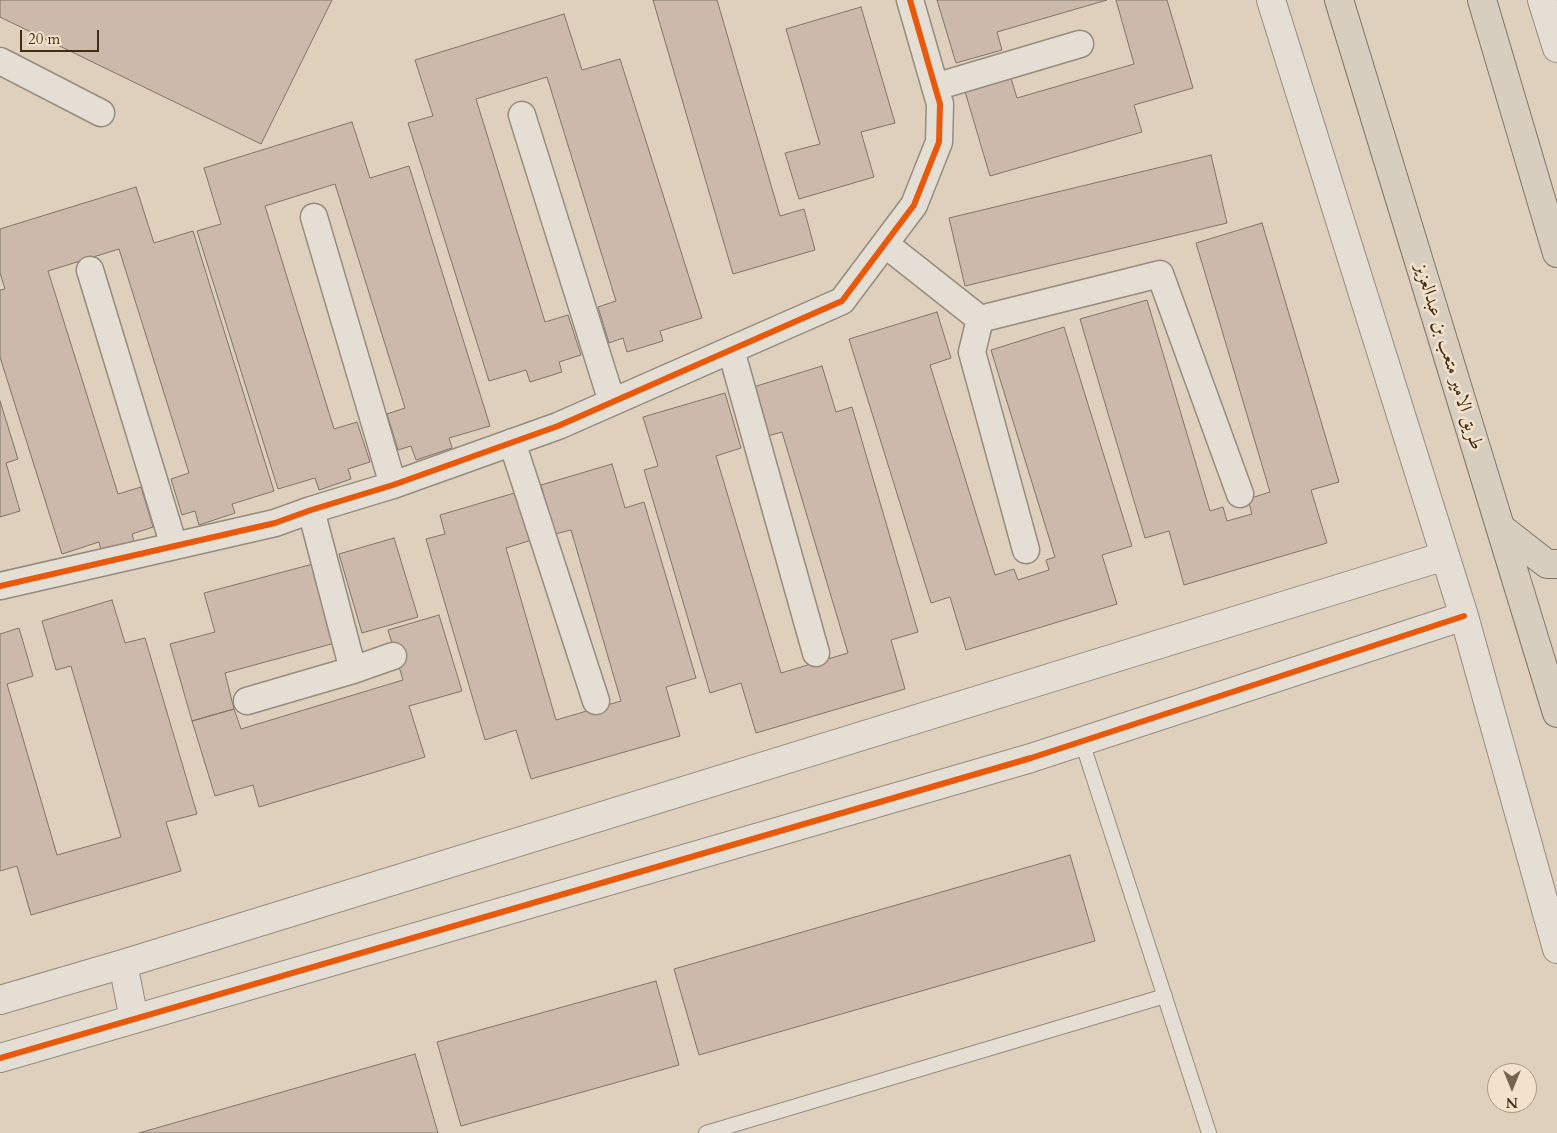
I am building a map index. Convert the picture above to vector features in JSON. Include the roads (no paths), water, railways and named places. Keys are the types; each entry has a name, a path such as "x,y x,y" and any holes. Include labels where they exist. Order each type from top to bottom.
{"main road":[{"name":"طريق الامير متعب بن عبدالعزيز","path":"1339,0 1557,713"},
{"path":"1482,0 1557,253"},
{"path":"1501,528 1547,564 1557,564"}],"street":[{"path":"0,586 275,523 393,485 558,426 842,301 914,205 939,142 940,104 910,0"},
{"path":"1271,0 1464,616 1557,949"},
{"path":"1542,0 1557,48"},
{"path":"936,87 1080,44"},
{"path":"0,61 101,113"},
{"path":"522,115 612,402"},
{"path":"314,217 393,485"},
{"path":"885,244 980,319"},
{"path":"90,270 174,546"},
{"path":"980,319 1160,274 1240,494"},
{"path":"980,319 972,352 1026,550"},
{"path":"731,350 816,653"},
{"path":"512,442 596,701"},
{"path":"311,510 353,670"},
{"path":"0,1000 1445,556"},
{"path":"0,1058 1082,742 1464,616"},
{"path":"247,701 353,670 393,656"},
{"path":"122,964 134,1019"}],"lane":[{"path":"1082,742 1209,1133"},
{"path":"706,1133 1165,996"}]}
